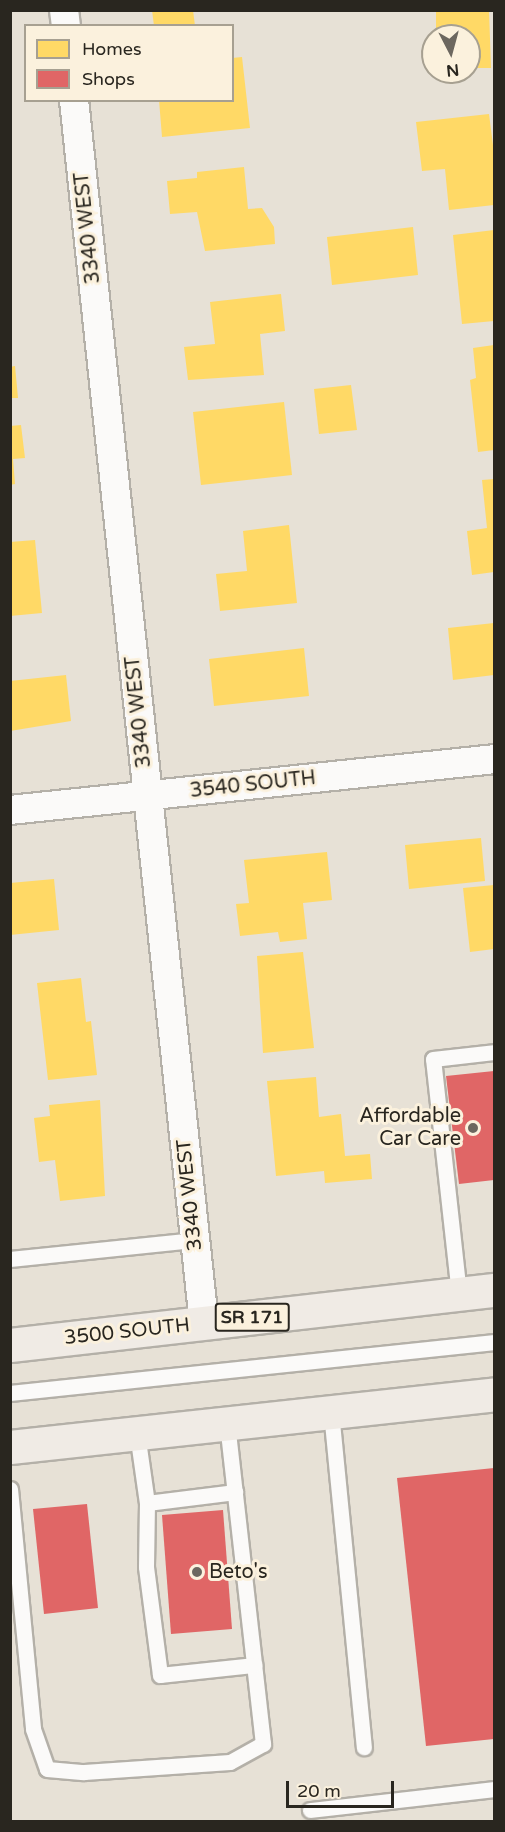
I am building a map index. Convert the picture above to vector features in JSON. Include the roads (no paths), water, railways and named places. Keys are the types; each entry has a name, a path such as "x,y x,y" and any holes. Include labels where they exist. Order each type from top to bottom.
{"main road":[{"name":"3500 SOUTH","path":"10,1345 495,1290"},
{"path":"10,1447 495,1395"}],"street":[{"name":"3340 WEST","path":"74,102 204,1323"},
{"name":"3540 SOUTH","path":"10,810 495,759"}],"lane":[{"path":"459,1294 433,1059 495,1052"},
{"path":"10,1259 195,1240"},
{"path":"10,1393 495,1342"},
{"path":"331,1412 364,1747"},
{"path":"10,1489 33,1729 47,1769 84,1772 230,1762 263,1744 227,1423"},
{"path":"137,1433 147,1503 146,1567 160,1675 255,1665"},
{"path":"147,1503 235,1492"},
{"path":"310,1810 495,1789"}],"place":[{"name":"Affordable Car Care","path":"473,1128"},
{"name":"Beto's","path":"197,1572"}]}
